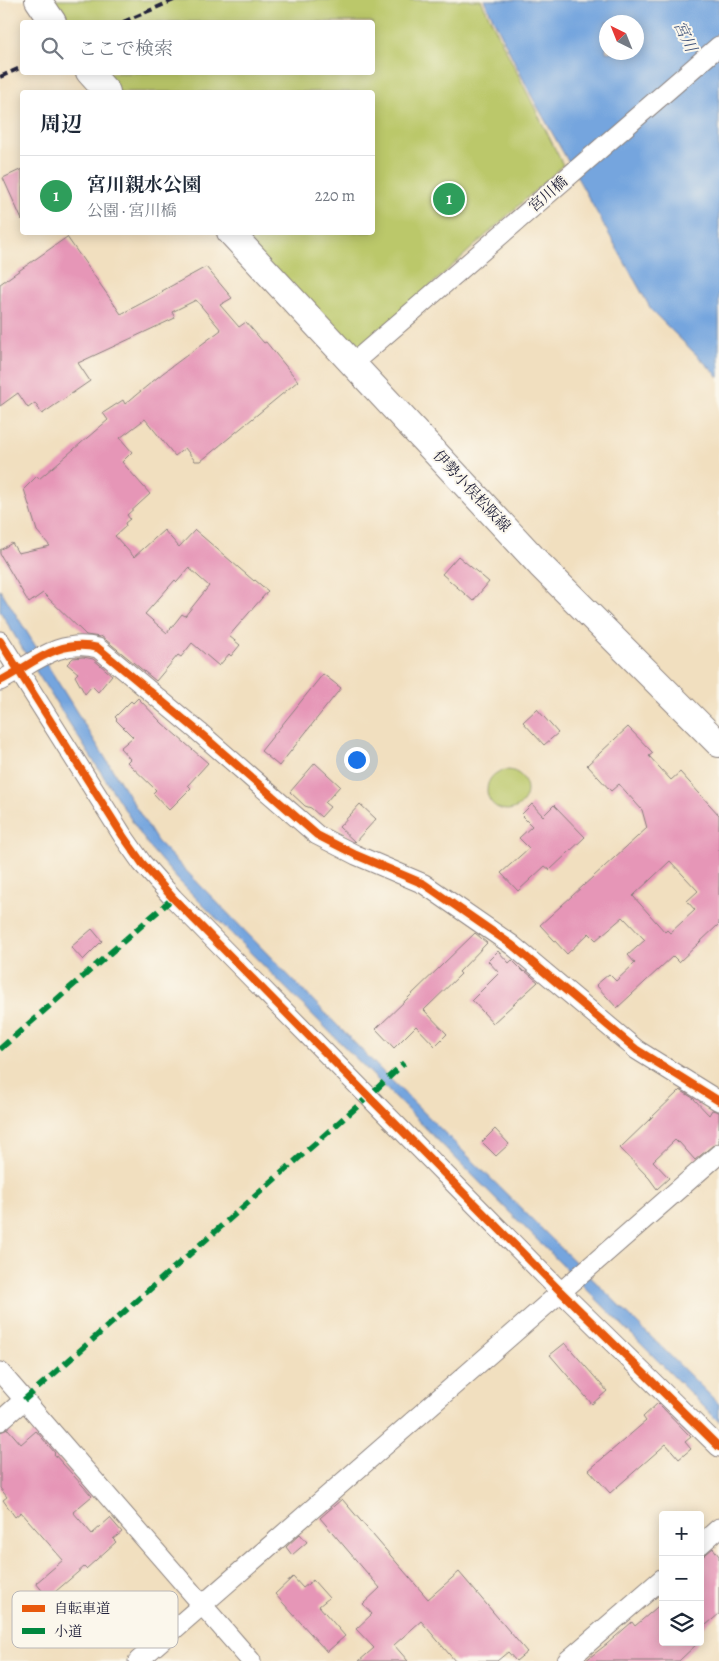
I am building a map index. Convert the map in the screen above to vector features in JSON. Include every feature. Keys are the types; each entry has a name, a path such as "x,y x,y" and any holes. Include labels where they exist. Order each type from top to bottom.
{"main road":[{"path":"38,0 52,20"},
{"path":"92,75 105,90"},
{"name":"伊勢小俣松阪線","path":"233,235 540,565 719,744"}],"street":[{"name":"宮川橋","path":"353,363 719,46"},
{"path":"0,641 20,670 122,836 142,863 173,898 565,1287 719,1447"},
{"path":"0,681 51,651 70,646 86,645 98,648 199,732 317,835 356,855 424,884 512,945 637,1050 719,1101"},
{"path":"178,1626 719,1154"},
{"path":"0,1372 252,1661"},
{"path":"0,1421 24,1400"},
{"path":"704,1541 719,1528"},
{"path":"567,1661 659,1581"},
{"path":"138,1661 153,1648"}],"green space":[{"path":"38,0 481,0 563,165 350,359 238,235 375,235 375,90 108,90 94,75 375,75 375,20 52,20"},
{"path":"507,770 521,776 527,790 521,804 507,810 493,804 487,790 493,776"}],"water":[{"name":"宮川","path":"484,0 719,0 719,377 652,311 531,95"},
{"path":"0,589 157,841 383,1072 719,1404 719,1422 178,880 151,849 34,668 0,611"}],"building":[{"path":"20,170 20,216 3,178"},
{"path":"67,237 121,314 206,267 232,298 220,305 239,327 246,322 264,343 266,342 298,381 201,461 195,461 185,448 175,456 145,419 120,438 132,452 122,462 150,494 127,515 130,519 125,523 126,526 115,536 134,557 164,530 179,547 195,530 268,591 229,636 240,645 219,666 192,643 181,657 178,655 156,681 101,636 86,635 43,593 29,603 0,554 0,550 12,543 18,553 50,546 37,531 24,489 37,476 39,479 108,420 103,413 123,400 125,404 221,330 196,300 172,312 175,318 78,363 90,381 42,414 35,403 28,408 18,393 0,406 0,284","holes":["189,568 209,586 185,616 182,614 167,633 145,614 175,580 177,582"]},
{"path":"458,556 489,582 473,601 442,574"},
{"path":"73,658 93,659 112,675 98,692 92,686 85,694 75,676 78,673 67,664"},
{"path":"323,674 341,688 279,766 261,751"},
{"path":"138,698 162,723 208,763 188,785 191,788 169,810 153,793 156,790 127,762 130,759 120,748 133,737 115,717 131,701 133,703"},
{"path":"537,709 558,733 544,745 523,722"},
{"path":"628,727 653,753 649,756 671,780 680,772 719,815 719,924 679,962 673,956 617,1008 596,985 609,974 616,981 635,963 628,955 645,940 623,917 596,940 589,933 567,954 540,925 647,828 642,810 619,784 611,791 587,765","holes":["670,861 698,891 687,901 695,910 670,933 667,930 665,932 633,896"]},
{"path":"315,763 340,786 325,803 330,807 321,817 290,792"},
{"path":"360,804 376,819 355,842 339,827"},
{"path":"532,804 543,816 554,805 585,837 550,870 545,866 518,891 501,873 529,848 519,838 532,826 521,815"},
{"path":"92,929 102,941 83,960 71,947"},
{"path":"475,933 487,943 459,972 461,974 424,1010 447,1034 435,1046 416,1026 394,1048 376,1029"},
{"path":"498,951 509,963 512,960 538,982 493,1023 472,1000 499,973 488,961"},
{"path":"680,1090 693,1098 709,1115 712,1110 719,1112 719,1143 712,1146 695,1160 675,1140 653,1161 669,1178 657,1189 620,1148"},
{"path":"495,1129 509,1144 496,1156 482,1142"},
{"path":"565,1343 607,1391 592,1404 550,1355"},
{"path":"658,1403 691,1437 685,1442 691,1449 679,1459 666,1444 610,1493 589,1470 646,1421 643,1417"},
{"path":"8,1429 21,1444 36,1431 92,1496 73,1512 92,1534 110,1518 122,1532 113,1539 116,1542 86,1569 84,1567 56,1591 42,1591 36,1583 63,1560 21,1512 15,1517 3,1500 7,1497 0,1488 0,1432"},
{"path":"342,1499 428,1599 459,1572 527,1652 516,1661 508,1652 497,1661 455,1661 421,1621 394,1645 408,1661 359,1661 374,1648 356,1629 372,1614 363,1604 380,1588 320,1518"},
{"path":"300,1534 307,1542 292,1555 286,1547"},
{"path":"713,1548 719,1556 719,1614 704,1627 704,1556"},
{"path":"293,1577 303,1588 313,1580 329,1598 319,1606 345,1636 327,1652 275,1594"},
{"path":"659,1605 659,1646 695,1646 679,1661 585,1661 632,1622 635,1626"}],"railway":[{"path":"128,20 174,0"},
{"path":"0,77 20,68"}],"marked path":[{"path":"0,1049 173,898"},
{"path":"24,1400 404,1063"}],"cycle path":[{"path":"0,641 123,836 142,863 173,898 560,1291 719,1447"},
{"path":"0,681 46,654 70,647 98,648 199,732 317,835 356,855 424,884 512,945 637,1050 719,1101"}],"place":[{"name":"宮川親水公園","path":"449,199"}]}
